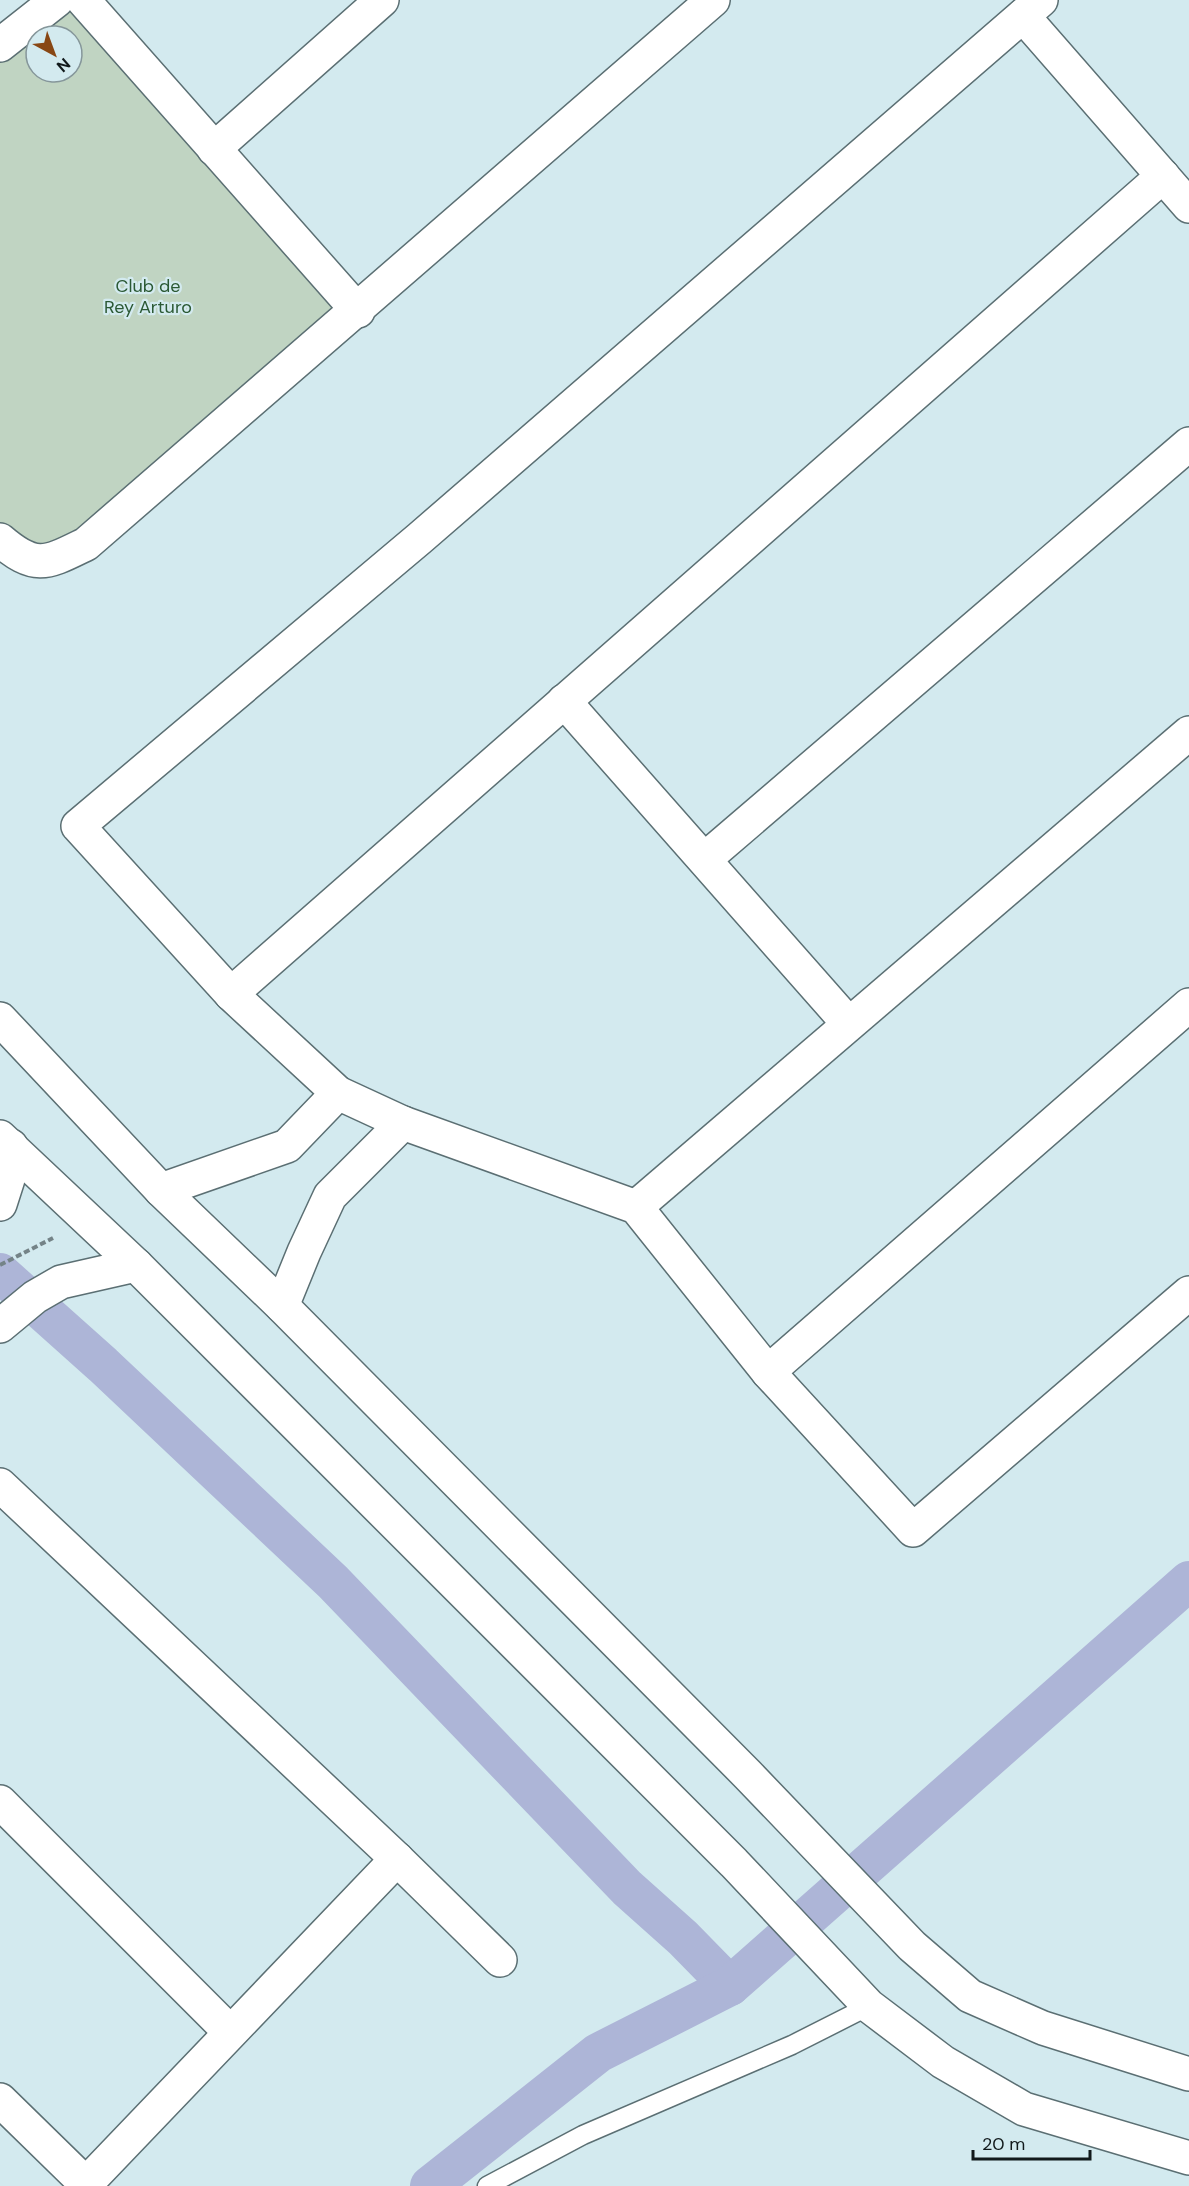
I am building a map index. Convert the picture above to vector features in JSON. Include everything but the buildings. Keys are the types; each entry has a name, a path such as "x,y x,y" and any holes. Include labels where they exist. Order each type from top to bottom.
{"street":[{"path":"0,45 57,0"},
{"path":"83,0 357,311"},
{"path":"214,148 382,0"},
{"path":"0,540 21,558 51,561 86,544 357,311 712,0"},
{"path":"1189,206 1032,8 420,538 78,826 231,994 338,1093 403,1123 636,1207 768,1372 913,1530 1189,1293"},
{"path":"231,994 1163,176"},
{"path":"705,859 1189,444"},
{"path":"564,701 848,1023"},
{"path":"636,1207 1189,733"},
{"path":"768,1372 1189,1005"},
{"path":"0,1019 161,1190 282,1306 740,1767 912,1946 970,1996 1043,2028 1189,2074"},
{"path":"161,1190 287,1146 338,1093"},
{"path":"282,1306 303,1252 330,1196 403,1123"},
{"path":"0,1204 8,1179 5,1142"},
{"path":"5,1142 136,1265 725,1855 869,2006 943,2062 1024,2109 1189,2158"},
{"path":"0,1326 35,1297 62,1282 136,1265"},
{"path":"0,1485 397,1859 500,1960"},
{"path":"0,1802 230,2032"},
{"path":"0,2100 85,2185 397,1859"}],"lane":[{"path":"487,2186 584,2135 792,2045 869,2006"}],"path":[{"path":"0,1265 88,1219"}],"green space":[{"name":"Club de Rey Arturo","path":"83,0 358,311 51,561 0,540 0,45 24,32 24,84 84,84 84,24 39,24"}],"waterway":[{"path":"0,1273 103,1365 333,1582 627,1888 683,1938 730,1986"},
{"path":"430,2186 598,2053 730,1986 1189,1581"}]}
